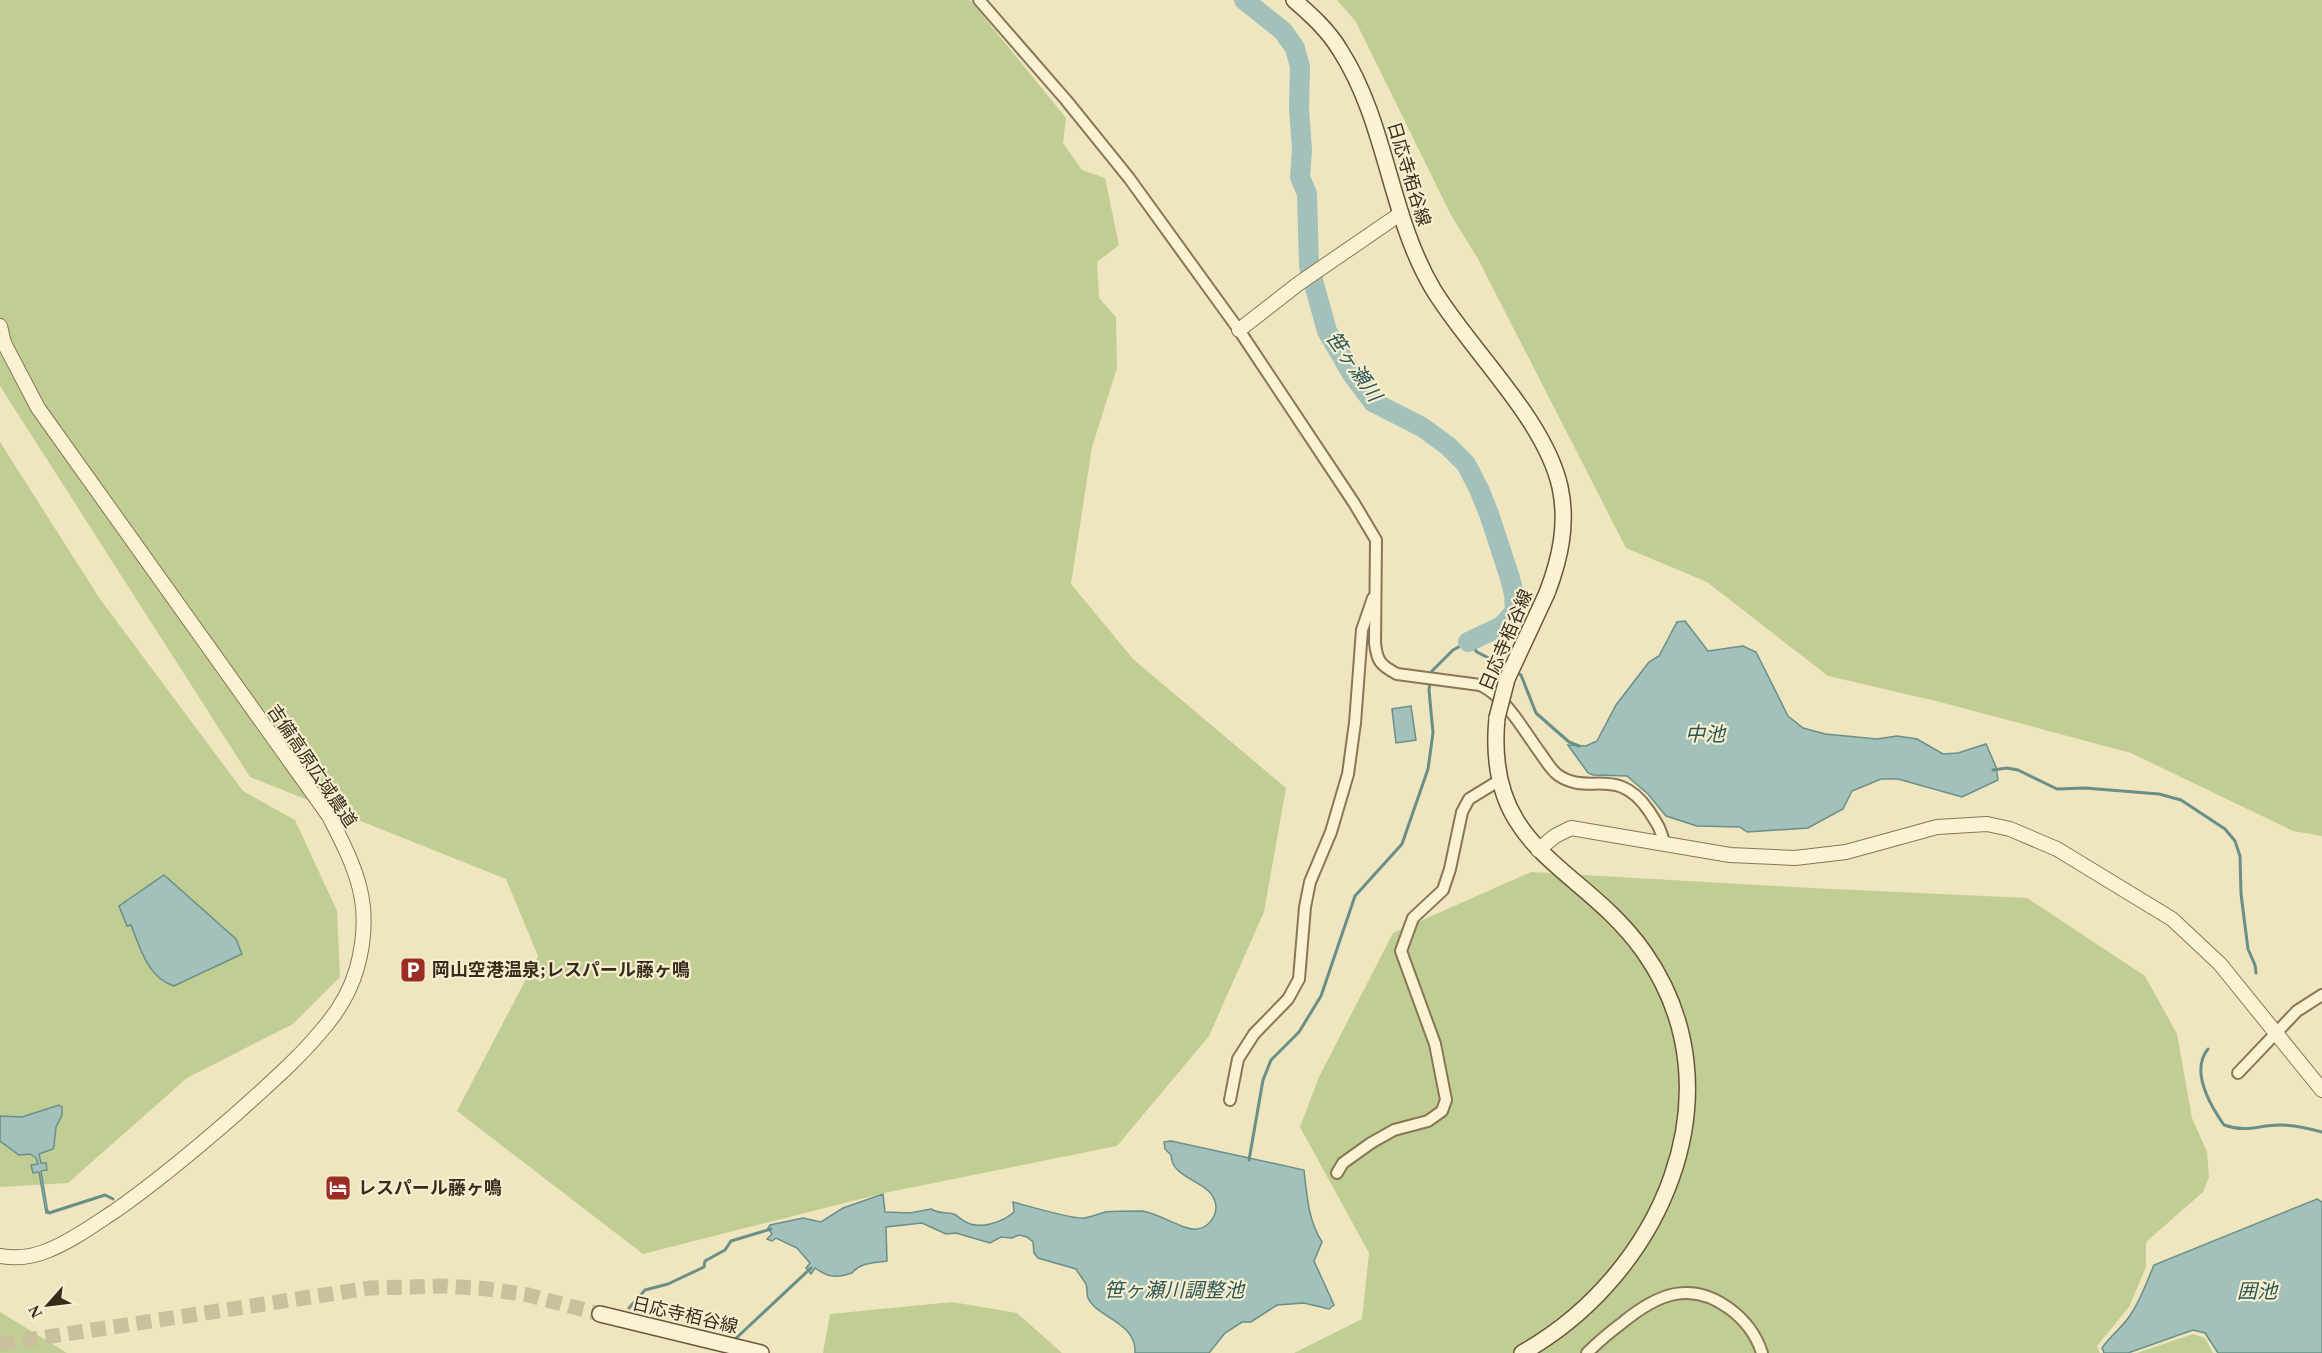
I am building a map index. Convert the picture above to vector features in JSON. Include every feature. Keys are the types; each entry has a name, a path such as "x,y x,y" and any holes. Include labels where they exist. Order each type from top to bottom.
{"main road":[{"name":"日応寺栢谷線","path":"1294,0 1314,17 1340,50 1369,108 1400,214 1415,254 1433,289 1520,407 1554,467 1560,486 1563,531 1556,567 1547,593 1507,679 1497,718 1496,753 1500,780 1513,814 1538,850 1618,922 1644,952 1670,1000 1685,1056 1687,1085 1684,1121 1671,1181 1643,1238 1626,1263 1589,1305 1567,1324 1522,1353"},
{"name":"日応寺栢谷線","path":"600,1314 761,1353"}],"street":[{"path":"979,0 1066,100 1129,178 1239,330 1376,540 1375,643 1377,659 1385,668 1397,674 1480,685 1488,689 1509,711 1556,774 1572,782 1619,785 1631,791 1646,806 1662,830 1664,844"},
{"path":"1239,330 1299,284 1400,214"},
{"name":"吉備高原広域農道","path":"0,326 4,343 39,408 329,816 350,856 362,891 363,940 346,996 328,1023 286,1070 194,1151 141,1193 51,1250 31,1256 10,1258 0,1256"},
{"path":"1230,1100 1238,1059 1254,1034 1288,999 1299,979 1305,907 1310,882 1331,832 1348,774 1355,723 1362,630 1376,587"},
{"path":"1336,1173 1343,1164 1371,1143 1394,1130 1428,1121 1442,1111 1446,1100 1435,1044 1401,951 1413,918 1443,890 1450,869 1462,812 1469,799 1500,780"},
{"path":"1538,850 1555,836 1571,828 1730,855 1795,858 1846,852 1944,826 1987,824 2010,828 2057,849 2172,919 2220,964 2322,1090"},
{"path":"2238,1073 2297,1011 2322,995"},
{"path":"1587,1353 1640,1308 1658,1298 1690,1293 1705,1296 1723,1304 1738,1315 1751,1329 1761,1353"}],"green space":[{"path":"0,0 970,0 1066,118 1063,143 1082,170 1105,178 1119,245 1097,262 1099,298 1116,317 1117,368 1092,447 1071,584 1133,659 1286,788 1264,912 1209,1036 1117,1146 884,1193 643,1254 457,1111 538,956 506,879 250,777 0,386"},
{"path":"1337,0 2322,0 2322,836 2293,831 2131,753 1940,702 1828,676 1707,582 1626,548 1478,259 1451,215 1356,22"},
{"path":"0,442 100,599 243,791 295,820 337,911 340,977 293,1024 187,1078 68,1183 0,1187"},
{"path":"1531,872 2027,898 2145,976 2177,1034 2192,1118 2207,1152 2209,1177 2203,1192 2146,1242 2146,1267 2129,1307 2097,1346 2100,1353 1768,1353 1767,1345 1755,1324 1756,1353 1294,1353 1362,1319 1369,1253 1300,1127 1319,1077 1393,933"},
{"path":"952,1302 1017,1313 1062,1353 823,1353 830,1314"},
{"path":"0,1312 67,1353 0,1353"},
{"path":"2193,1334 2205,1338 2213,1353 2137,1353"}],"water":[{"name":"中池","path":"1685,621 1708,651 1743,646 1756,652 1788,716 1803,728 1825,734 1877,739 1897,736 1917,739 1943,754 1958,753 1986,744 1996,767 1998,780 1962,797 1898,779 1881,779 1852,791 1843,809 1808,828 1747,832 1740,827 1697,826 1666,816 1648,794 1627,776 1588,773 1568,745 1586,746 1597,741 1616,705 1649,662 1659,656 1677,622"},
{"path":"1411,706 1416,740 1396,743 1392,709"},
{"path":"164,875 236,939 242,954 174,986 165,982 151,969 131,925 127,926 119,906"},
{"path":"59,1105 62,1107 62,1115 56,1127 53,1149 39,1154 41,1163 46,1163 47,1170 41,1171 48,1213 46,1213 39,1172 33,1173 31,1165 38,1164 36,1158 30,1154 19,1155 0,1141 0,1116 22,1117"},
{"name":"笹ヶ瀬川調整池","path":"1171,1141 1304,1170 1311,1216 1322,1242 1314,1261 1334,1305 1329,1309 1304,1303 1277,1305 1251,1322 1242,1322 1225,1333 1209,1353 1135,1353 1130,1334 1093,1305 1087,1296 1086,1284 1076,1269 1038,1258 1034,1253 1033,1242 1027,1237 1019,1235 1012,1238 1001,1237 990,1243 956,1233 946,1234 922,1223 886,1227 887,1261 864,1265 852,1273 837,1276 824,1274 815,1268 811,1274 806,1268 810,1263 797,1248 776,1238 772,1241 767,1239 772,1234 768,1228 770,1225 803,1218 821,1222 843,1208 883,1194 885,1212 910,1213 931,1209 954,1214 964,1221 978,1225 998,1222 1009,1216 1014,1212 1013,1202 1079,1218 1108,1212 1142,1211 1185,1227 1201,1228 1208,1224 1215,1215 1214,1198 1201,1185 1178,1171 1171,1155 1165,1149 1164,1142"},
{"name":"囲池","path":"2317,1199 2322,1202 2322,1353 2218,1353 2205,1333 2193,1330 2128,1353 2104,1353 2102,1348 2135,1308 2154,1265"}],"waterway":[{"name":"笹ヶ瀬川","path":"1244,0 1283,31 1295,48 1300,67 1299,108 1302,150 1300,177 1307,194 1309,266 1327,331 1352,374 1373,402 1422,427 1448,446 1466,464 1489,514 1510,578 1515,611 1502,626 1468,642"},
{"name":"笹ヶ瀬川","path":"1431,675 1432,671 1453,650 1468,642 1477,652 1508,668"},
{"path":"1516,672 1521,675 1536,713 1569,742 1579,746"},
{"path":"1249,1160 1263,1080 1271,1060 1299,1032 1321,996 1355,896 1402,844 1428,769 1433,733 1430,682"},
{"path":"1993,770 2007,768 2018,770 2057,789 2085,788 2159,794 2181,800 2225,829 2235,841 2240,856 2241,894 2248,949 2256,973"},
{"path":"2208,1049 2203,1058 2201,1077 2208,1098 2224,1125 2246,1129 2285,1125 2322,1132"},
{"path":"47,1211 49,1213 105,1195 113,1199"},
{"path":"629,1308 645,1290 668,1284 704,1267 705,1261 725,1250 731,1241 771,1229"},
{"path":"732,1342 811,1268"}],"tunnel":[{"path":"0,1344 370,1288 446,1286 488,1289 528,1295 600,1314"}],"place":[{"name":"岡山空港温泉;レスパール藤ヶ鳴","path":"413,970"},
{"name":"レスパール藤ヶ鳴","path":"338,1188"}]}
